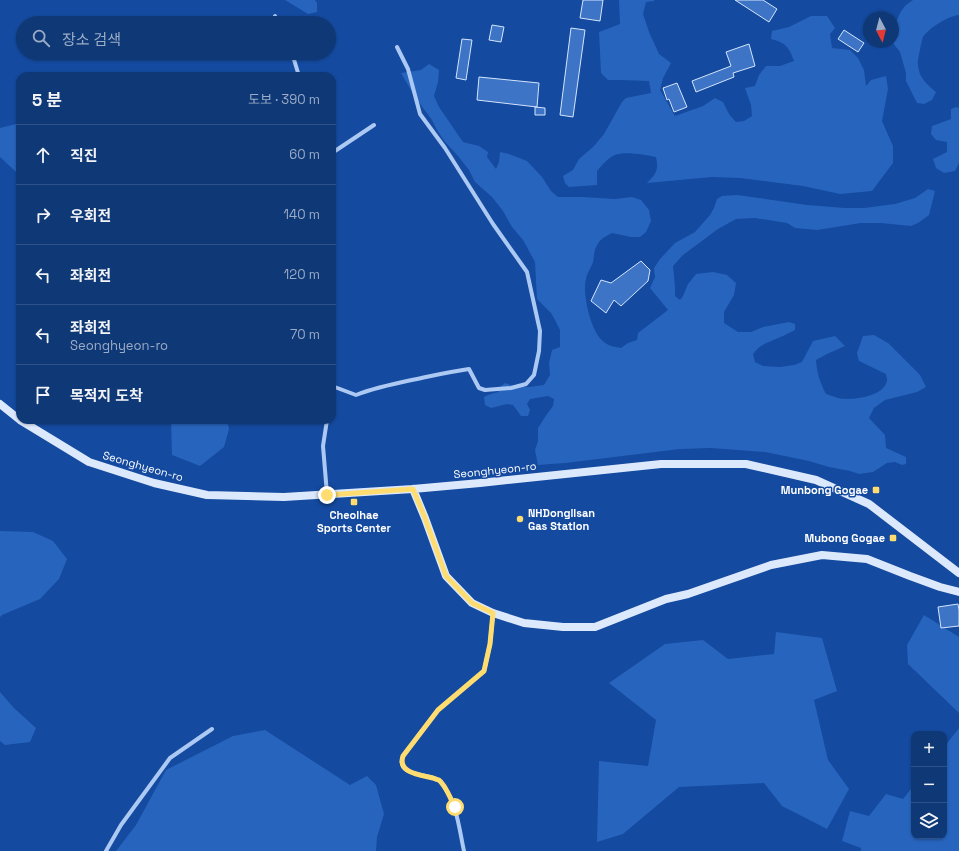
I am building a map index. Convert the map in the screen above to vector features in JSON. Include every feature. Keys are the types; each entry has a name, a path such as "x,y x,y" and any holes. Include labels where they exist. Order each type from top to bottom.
{"main road":[{"name":"Seonghyeon-ro","path":"0,404 16,417"},
{"name":"Seonghyeon-ro","path":"27,424 89,462 154,483 207,495 284,497 327,495 480,483 661,464 746,464 816,480 868,504 959,573"},
{"path":"413,489 446,576 472,603 493,613 524,623 564,627 595,627 666,599 688,594 771,565 822,555 867,559 916,579 959,592"}],"street":[{"path":"336,388 356,395 371,389 469,369 479,388 485,390 511,388 526,384 534,375 539,351 540,331 528,272 493,224 445,148 420,114 408,70 397,46"},
{"path":"294,60 298,72"},
{"path":"336,150 374,126"},
{"path":"326,424 323,446 327,495"},
{"path":"464,851 455,807 445,788 439,780 408,772 402,765 402,760 403,756 438,710 484,671 490,644 493,613"},
{"path":"106,851 121,825 170,758 212,729"}],"shaded area":[{"path":"285,0 315,0 317,3 317,12 308,14"},
{"path":"619,0 654,0 646,2 643,14 659,54 671,63 663,78 660,90 675,116 703,106 715,98 723,102 729,114 736,122 744,121 752,116 751,105 745,88 755,86 759,75 766,66 780,66 794,61 784,44 771,39 772,31 789,27 811,16 827,16 835,28 830,34 832,48 850,50 858,58 864,70 866,86 871,80 886,76 888,89 882,121 893,146 893,163 872,191 840,194 803,186 740,178 712,177 647,183 656,172 656,157 624,153 612,156 597,171 597,185 569,187 565,183 563,176 573,170 579,159 594,146 604,134 622,102 626,98 651,93 649,81 608,80 601,73 599,32 620,24"},
{"path":"913,0 959,0 959,15 939,23 923,37 918,60 920,74 929,86 936,92 932,100 924,104 917,103 906,81 906,73 900,52 897,48 899,48 899,14 905,6"},
{"path":"429,64 439,70 438,82 434,96 439,107 463,142 479,146 488,152 487,157 496,169 499,162 500,152 509,154 527,161 542,177 551,191 558,197 615,199 632,197 641,200 649,210 651,221 646,232 640,237 631,237 612,233 600,241 596,247 593,262 587,277 585,294 589,313 595,330 599,337 614,347 621,348 628,343 637,340 638,333 668,310 650,288 655,277 654,268 675,243 695,232 710,215 717,199 722,196 737,195 807,205 864,208 895,204 915,198 928,189 935,191 929,215 911,226 861,223 817,230 795,228 787,223 755,218 736,219 718,229 683,255 673,266 675,296 680,300 688,284 696,274 713,272 727,275 736,283 734,295 724,312 724,323 738,332 751,332 763,327 789,322 795,324 795,330 763,345 756,350 753,354 755,362 763,366 780,367 802,362 813,341 835,336 845,346 816,360 819,378 826,394 844,399 859,398 874,394 885,386 887,380 886,374 859,361 857,353 863,336 874,335 888,343 920,375 926,387 917,392 885,400 874,408 869,418 885,435 886,448 906,457 906,464 902,465 895,462 887,463 873,472 859,474 809,461 765,452 711,448 680,449 538,465 535,450 538,441 538,428 553,406 554,399 548,396 530,399 527,404 530,410 528,416 521,416 513,405 507,404 491,408 485,405 484,397 498,392 500,387 505,383 516,387 544,385 550,375 549,363 552,350 560,347 560,330 551,313 537,299 535,262 523,240 512,227 503,211 492,197 475,182 469,170 445,142 401,73 421,70"},
{"path":"956,107 959,108 959,163 955,171 944,173 936,168 933,159 947,152 947,142 936,140 931,134 932,126 951,119 951,109"},
{"path":"16,124 16,172 0,157 0,128"},
{"path":"171,424 228,424 229,429 224,447 200,466 172,455"},
{"path":"0,531 33,532 53,541 67,559 59,579 40,599 0,617"},
{"path":"924,615 959,637 959,713 908,664 907,645"},
{"path":"776,632 822,638 837,691 814,700 828,760 849,789 827,829 782,806 764,783 679,787 623,834 597,842 599,761 648,766 656,720 609,683 665,644 703,640 728,659 774,654"},
{"path":"0,692 14,708 36,728 30,742 5,745 0,741"},
{"path":"959,728 959,851 861,851 861,848 842,841 850,811 869,816 886,794 903,799 911,789 911,839 947,839 947,743"},
{"path":"265,730 350,785 367,776 376,785 384,814 377,837 376,851 116,851 136,825 166,770 233,736"}],"building":[{"path":"583,0 603,0 600,21 580,18"},
{"path":"735,0 763,0 777,9 769,22"},
{"path":"492,25 504,27 501,42 489,40"},
{"path":"571,28 585,30 573,117 560,115"},
{"path":"844,30 863,42 863,44 858,52 838,39"},
{"path":"462,39 472,40 466,80 456,78"},
{"path":"749,44 755,66 733,73 734,77 696,92 692,81 731,66 726,52"},
{"path":"479,77 539,83 537,107 477,100"},
{"path":"677,83 687,107 674,112 669,99 667,100 663,88"},
{"path":"535,107 545,108 545,115 535,115"},
{"path":"641,261 650,270 648,281 621,306 614,300 606,313 591,301 601,280 611,283"},
{"path":"958,604 959,626 941,628 938,607"}],"place":[{"name":"Munbong Gogae","path":"876,490"},
{"name":"Cheolhae Sports Center","path":"354,502"},
{"name":"NHDongilsan Gas Station","path":"520,519"},
{"name":"Mubong Gogae","path":"893,538"}],"route":[{"path":"327,495 413,489 446,576 472,603 493,613 490,644 484,671 438,710 403,756 402,760 402,765 408,772 439,780 455,807"}]}
